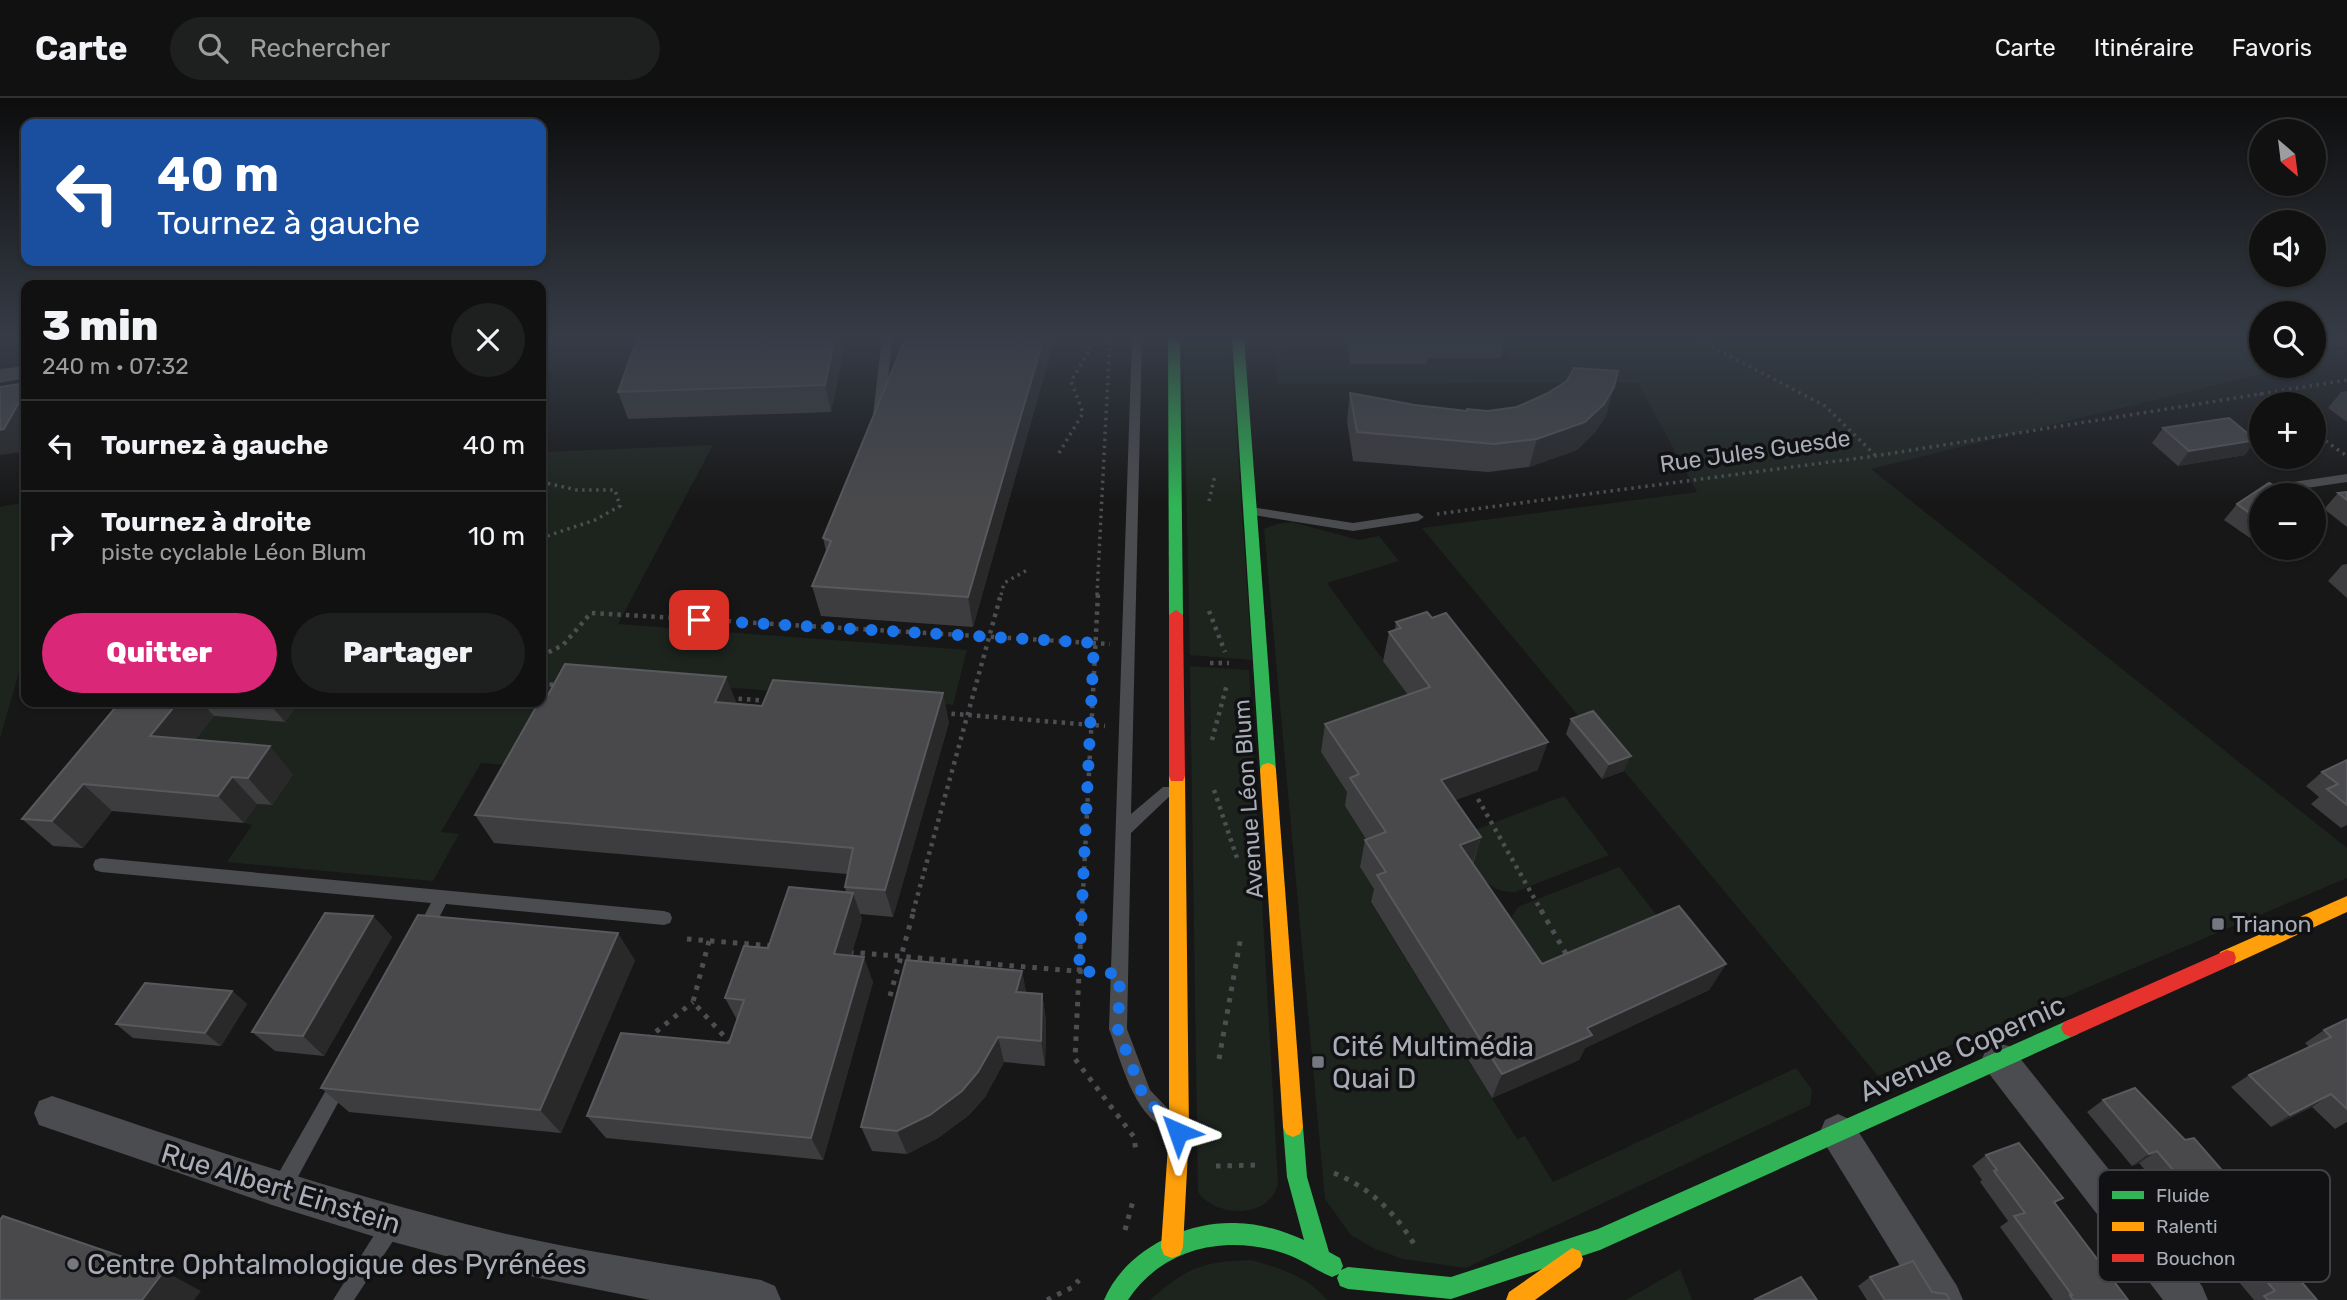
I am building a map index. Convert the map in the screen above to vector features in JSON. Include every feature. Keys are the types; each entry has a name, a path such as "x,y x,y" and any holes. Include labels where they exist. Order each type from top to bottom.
{"street":[{"path":"1172,1247 1178,1132 1174,393"},
{"name":"Avenue Léon Blum","path":"1242,393 1297,1177 1319,1255"},
{"name":"Avenue Copernic","path":"1348,1278 1451,1288 1600,1239 2347,904"},
{"path":"1999,1059 2098,1185"},
{"name":"Rue Albert Einstein","path":"52,1113 279,1191 393,1224 496,1251 743,1298"},
{"path":"1838,1132 1943,1300"},
{"path":"1115,1300 1135,1273 1172,1247 1220,1232 1271,1234 1319,1255 1348,1278 1365,1300"},
{"name":"Avenue Copernic","path":"1517,1300 1600,1239"},
{"path":"2174,1282 2188,1300"}],"lane":[{"path":"877,430 884,393"},
{"path":"1136,393 1118,1030 1143,1095 1178,1132"},
{"path":"2313,483 2347,478"},
{"path":"1251,511 1353,527 1418,517"},
{"path":"1125,829 1177,783"},
{"path":"101,865 664,918"},
{"path":"416,944 442,897"},
{"path":"279,1191 350,1064"},
{"path":"343,1300 393,1224"}],"path":[{"path":"1059,453 1083,413 1076,393"},
{"path":"1107,393 1075,1059 1134,1138 1137,1156"},
{"path":"1800,393 1825,406 1875,456"},
{"name":"Rue Jules Guesde","path":"1418,517 1875,456 2249,395"},
{"path":"2326,441 2347,456"},
{"path":"1207,506 1217,469"},
{"path":"546,483 577,490 615,490 620,506 596,520 546,536"},
{"path":"890,996 1003,583 1029,569"},
{"path":"1208,607 1222,638 1228,670"},
{"path":"546,654 563,645 591,613 1094,643"},
{"path":"1212,743 1229,677"},
{"path":"546,684 568,686"},
{"path":"719,697 774,701"},
{"path":"939,713 1090,724"},
{"path":"1213,789 1236,855 1237,867"},
{"path":"1478,799 1571,963"},
{"path":"1218,1064 1243,928"},
{"path":"687,939 776,946"},
{"path":"642,1044 693,1002 709,941"},
{"path":"839,951 1120,974"},
{"path":"693,1002 738,1052"},
{"path":"1216,1153 1217,1177"},
{"path":"1116,1240 1125,1230 1136,1191"},
{"path":"1047,1300 1073,1287 1082,1278"}],"shaded area":[{"path":"1184,393 1234,393 1252,660 1190,655"},
{"path":"1643,393 2183,393 1871,469 2347,848 2347,878 1878,1076 1422,528 1697,492"},
{"path":"713,445 618,624 967,650 953,705 686,684 535,767 481,763 441,832 459,834 433,881 227,862 252,825 244,823 257,804 272,805 193,743 214,716 285,722 296,707 546,707 546,452"},
{"path":"21,503 21,665 0,738 0,507"},
{"path":"1292,522 1359,540 1379,536 1399,561 1327,583 1424,716 1322,753 1354,802 1345,806 1356,823 1365,820 1380,899 1371,903 1517,1139 1525,1136 1553,1182 1796,1068 1812,1090 1810,1105 1466,1268 1403,1259 1375,1249 1351,1235 1325,1199 1264,529"},
{"path":"1190,666 1249,670 1278,1184 1273,1196 1264,1204 1241,1211 1216,1206 1198,1192"},
{"path":"1564,796 1609,855 1515,892 1504,891 1494,888 1478,874 1454,838"},
{"path":"1619,867 1669,931 1537,988 1513,922 1512,916 1518,907"},
{"path":"1251,1260 1302,1279 1327,1300 1150,1300 1185,1273 1196,1268 1219,1262"},
{"path":"1680,1269 1692,1300 1626,1300"}],"building":[{"path":"0,393 21,393 21,399 4,429 0,430"},
{"path":"883,393 1028,393 968,597 812,586 831,541 823,538"},
{"path":"1350,393 1467,411 1517,407 1546,394 1610,393 1604,404 1585,422 1537,439 1494,444 1357,432"},
{"path":"2229,418 2249,434 2249,441 2189,451 2163,428"},
{"path":"2347,492 2347,500 2338,493"},
{"path":"2249,496 2249,512 2237,504"},
{"path":"1427,612 1432,618 1446,613 1548,742 1441,780 1481,837 1460,845 1542,964 1679,906 1726,964 1587,1028 1592,1035 1502,1074 1377,875 1386,872 1365,840 1386,832 1350,778 1359,774 1325,724 1430,687 1389,632 1401,628 1396,622"},
{"path":"565,664 726,677 715,702 762,706 773,680 943,693 885,890 845,887 853,848 475,815 536,707 546,707 547,697"},
{"path":"116,707 174,707 150,736 270,746 248,778 232,777 218,796 83,784 52,821 22,819"},
{"path":"1593,711 1631,756 1609,764 1571,719"},
{"path":"2347,760 2347,805 2327,789 2338,784 2322,772"},
{"path":"789,887 853,893 834,954 864,957 811,1138 587,1116 621,1033 729,1043 744,1000 725,998 744,946 768,948"},
{"path":"325,913 373,916 303,1036 252,1032"},
{"path":"418,915 618,933 540,1110 321,1088"},
{"path":"906,960 1022,971 1016,992 1042,994 1041,1041 998,1037 978,1072 962,1091 930,1115 897,1131 861,1127"},
{"path":"145,983 232,991 205,1033 116,1024"},
{"path":"2347,1019 2347,1109 2331,1094 2290,1115 2249,1075 2331,1037 2324,1030"},
{"path":"2135,1088 2185,1140 2194,1138 2222,1170 2173,1170 2157,1151 2149,1154 2103,1100"},
{"path":"2019,1143 2063,1198 2054,1202 2098,1260 2098,1282 2114,1282 2128,1300 2073,1300 2014,1216 2025,1213 1994,1171 1997,1170 1986,1155"},
{"name":"Centre Ophtalmologique des Pyrénées","path":"3,1216 164,1271 142,1300 0,1300 0,1220"},
{"path":"1913,1261 1932,1292 1946,1294 1950,1300 1885,1300 1870,1277"},
{"path":"1801,1277 1817,1300 1754,1300"},
{"path":"2267,1282 2302,1282 2317,1300 2268,1300 2264,1296 2275,1291"}],"traffic: fast":[{"path":"1174,393 1176,615"},
{"path":"1242,393 1268,770"},
{"path":"1348,1278 1451,1288 1600,1239 2071,1028"},
{"path":"1293,1127 1297,1177 1319,1255"},
{"path":"1115,1300 1131,1277 1156,1256 1180,1243 1205,1236 1231,1233 1257,1235 1308,1252 1332,1266"}],"traffic: slow":[{"path":"1268,770 1293,1127"},
{"path":"1172,1247 1179,1132 1177,776"},
{"path":"2227,958 2347,904"},
{"path":"1517,1300 1572,1259"}],"traffic: jam":[{"path":"1176,615 1177,776"},
{"path":"2071,1028 2227,958"}],"place":[{"name":"Trianon","path":"2218,924"},
{"name":"Cité Multimédia Quai D","path":"1318,1062"},
{"name":"Centre Ophtalmologique des Pyrénées","path":"73,1264"}],"route":[{"path":"699,620 1094,643 1079,971 1120,974 1118,1030 1143,1095 1178,1132"}]}
